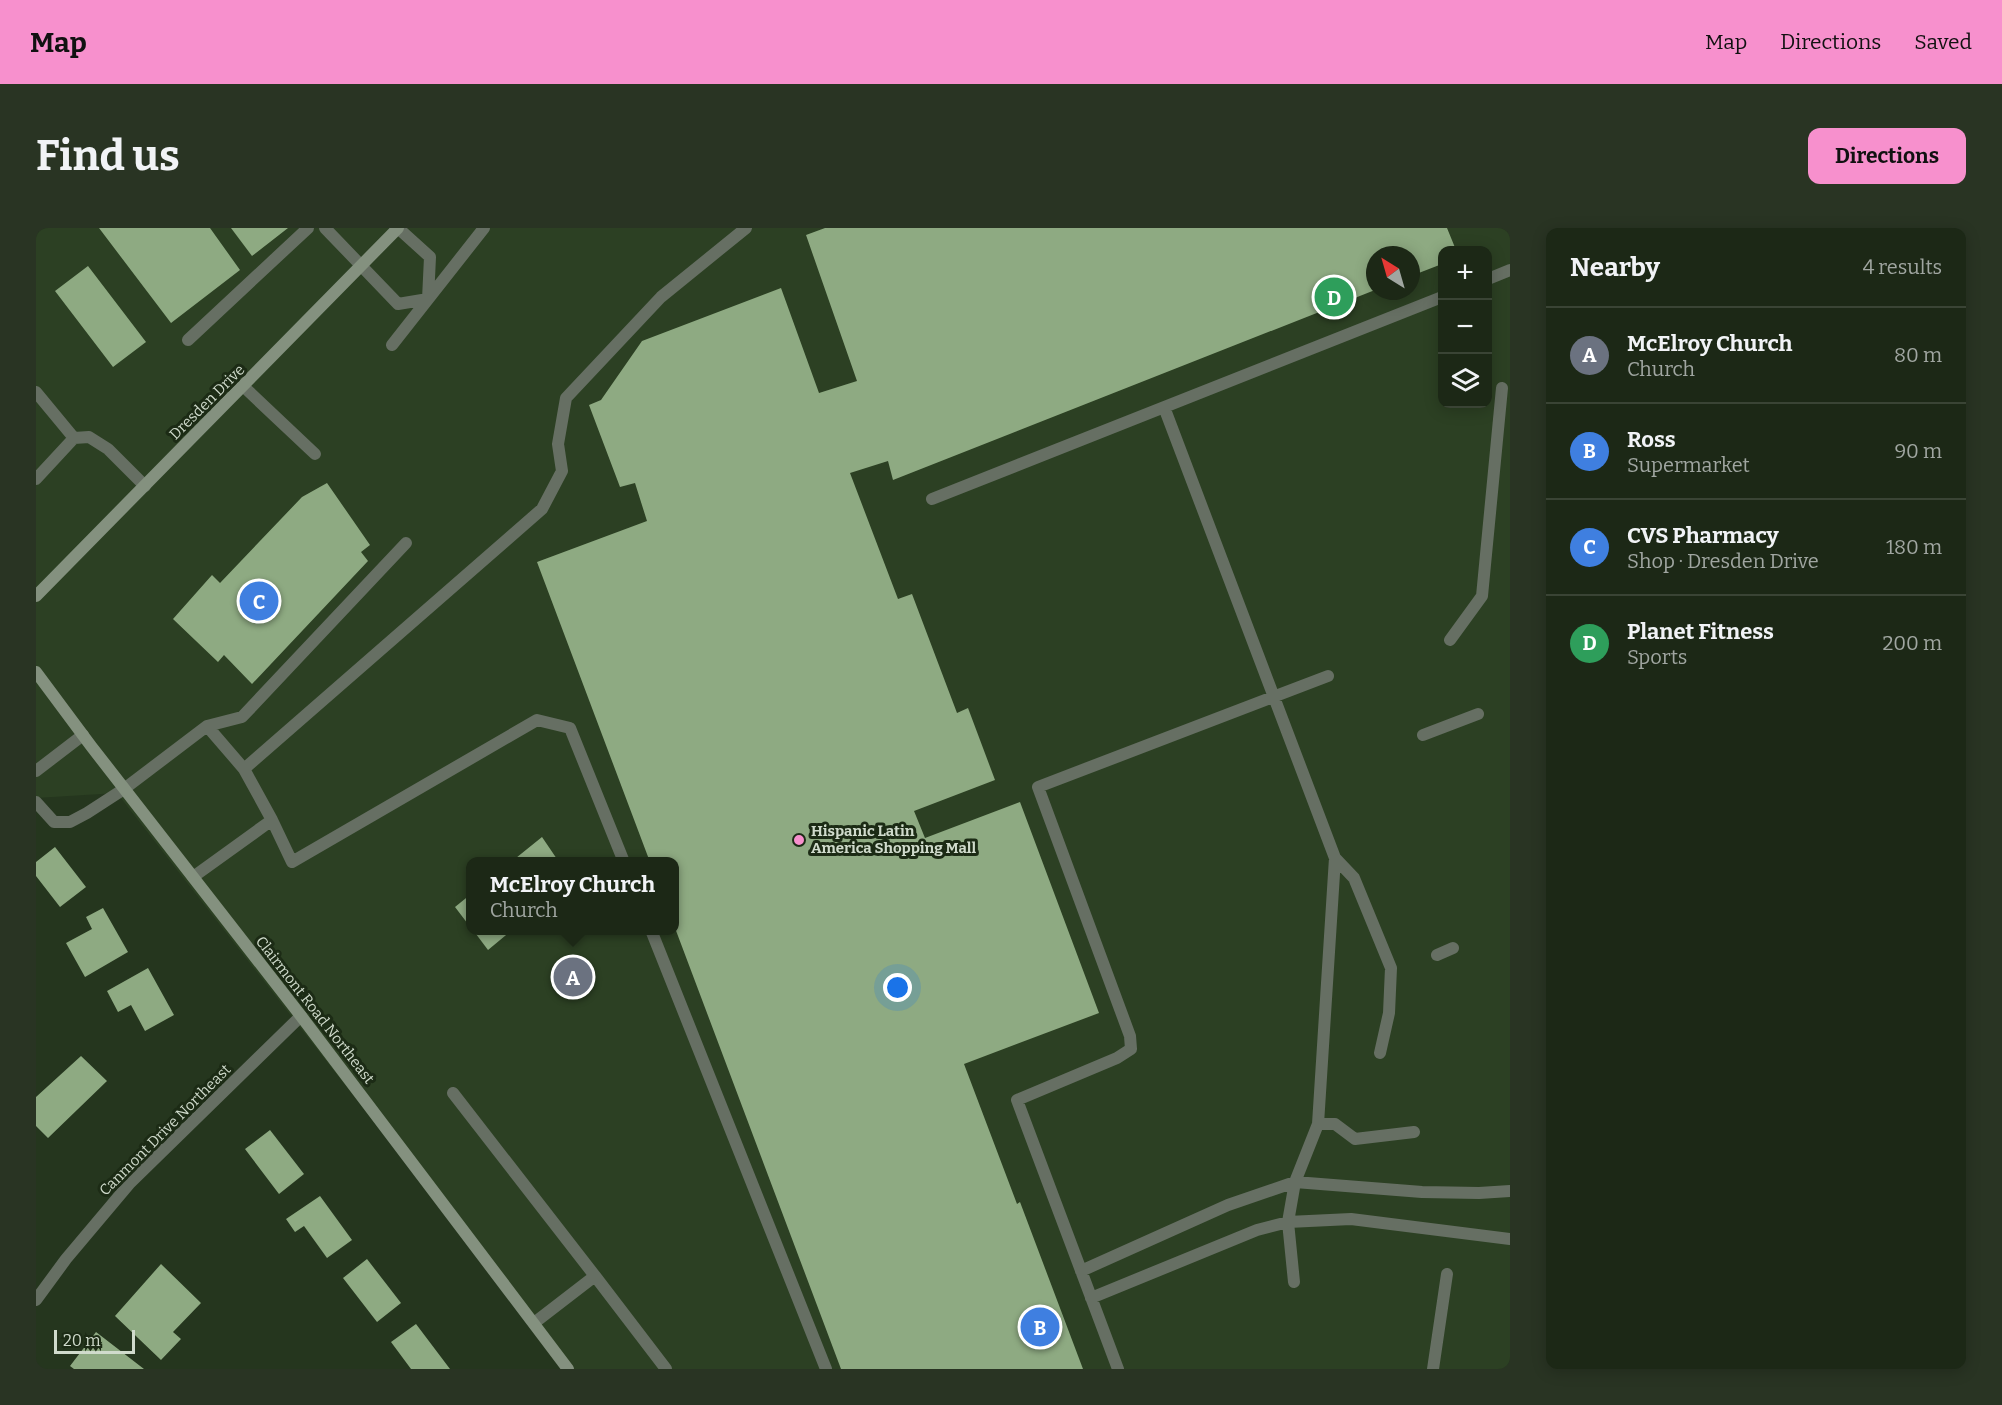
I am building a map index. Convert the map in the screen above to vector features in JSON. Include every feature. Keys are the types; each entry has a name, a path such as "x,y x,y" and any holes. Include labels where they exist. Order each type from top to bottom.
{"main road":[{"name":"Dresden Drive","path":"36,596 398,228"},
{"name":"Clairmont Road Northeast","path":"36,672 82,735 301,1016 568,1369"}],"street":[{"path":"188,340 308,228"},
{"path":"325,228 398,304 428,299"},
{"path":"398,228 430,257 428,299"},
{"path":"392,345 484,228"},
{"path":"244,769 542,510 562,471 558,444 566,398 661,297 746,228"},
{"path":"1492,277 1510,270"},
{"path":"932,499 1438,299"},
{"path":"243,386 315,454"},
{"path":"1450,640 1482,596 1502,388"},
{"path":"36,392 74,438"},
{"path":"1164,407 1335,858 1354,878 1390,968 1389,1013 1380,1053"},
{"path":"36,479 74,438 89,437 108,449 145,486"},
{"path":"36,802 54,822 70,822 124,789 207,726 242,717 406,543"},
{"path":"1118,1369 1017,1100 1117,1058 1131,1049 1130,1036 1038,787 1329,676"},
{"path":"1423,735 1478,714"},
{"path":"207,726 244,769 292,862 537,720 570,728 622,857"},
{"path":"36,771 82,735"},
{"path":"193,878 272,820"},
{"path":"1294,1282 1288,1222 1295,1182 1318,1124 1335,858"},
{"path":"653,935 826,1369"},
{"path":"1437,955 1453,948"},
{"name":"Canmont Drive Northeast","path":"36,1300 66,1259 130,1183 301,1016"},
{"path":"453,1093 666,1369"},
{"path":"1318,1124 1335,1124 1355,1139 1414,1132"},
{"path":"1082,1271 1228,1204 1295,1182 1422,1192 1510,1191"},
{"path":"1091,1298 1257,1230 1288,1222 1352,1219 1510,1239"},
{"path":"1433,1369 1447,1274"},
{"path":"534,1323 595,1276"}],"shaded area":[{"path":"36,228 1510,228 1510,1369 567,1369 117,793 36,798"}],"building":[{"path":"99,228 210,228 240,270 171,323"},
{"path":"231,228 288,228 252,256"},
{"path":"825,228 1447,228 1454,246 1438,246 1438,266 1420,273 1420,246 1366,246 1366,294 893,480 888,461 850,473 898,599 912,594 957,713 968,708 995,780 914,811 925,838 1020,802 1099,1013 964,1064 1017,1204 1020,1202 1083,1369 841,1369 678,935 679,857 648,857 537,562 647,521 635,483 620,487 589,405 601,400 642,341 781,288 819,393 857,381 806,235"},
{"path":"88,266 146,342 113,367 55,291"},
{"path":"327,483 370,545 361,552 368,561 252,684 224,655 218,662 173,619 212,575 220,583 302,497"},
{"path":"542,837 556,857 517,857"},
{"path":"55,847 86,887 60,907 36,876 36,862"},
{"path":"466,898 466,921 455,907"},
{"path":"103,908 128,952 85,977 66,943 92,929 86,917"},
{"path":"477,935 506,935 488,950"},
{"path":"148,968 174,1015 145,1031 131,1005 118,1012 107,991"},
{"path":"81,1056 107,1081 48,1138 36,1126 36,1097"},
{"path":"270,1130 304,1174 279,1194 245,1149"},
{"path":"320,1196 352,1240 327,1258 304,1226 295,1232 286,1219"},
{"path":"367,1259 401,1303 377,1322 343,1278"},
{"path":"161,1264 201,1303 173,1332 181,1339 161,1360 115,1316"},
{"path":"416,1324 450,1369 411,1369 391,1342"},
{"path":"96,1332 144,1369 74,1369 70,1366"}],"place":[{"name":"Planet Fitness","path":"1334,297"},
{"name":"CVS Pharmacy","path":"259,601"},
{"name":"Hispanic Latin America Shopping Mall","path":"799,840"},
{"name":"McElroy Church","path":"573,977"},
{"name":"Ross","path":"1040,1327"}]}
